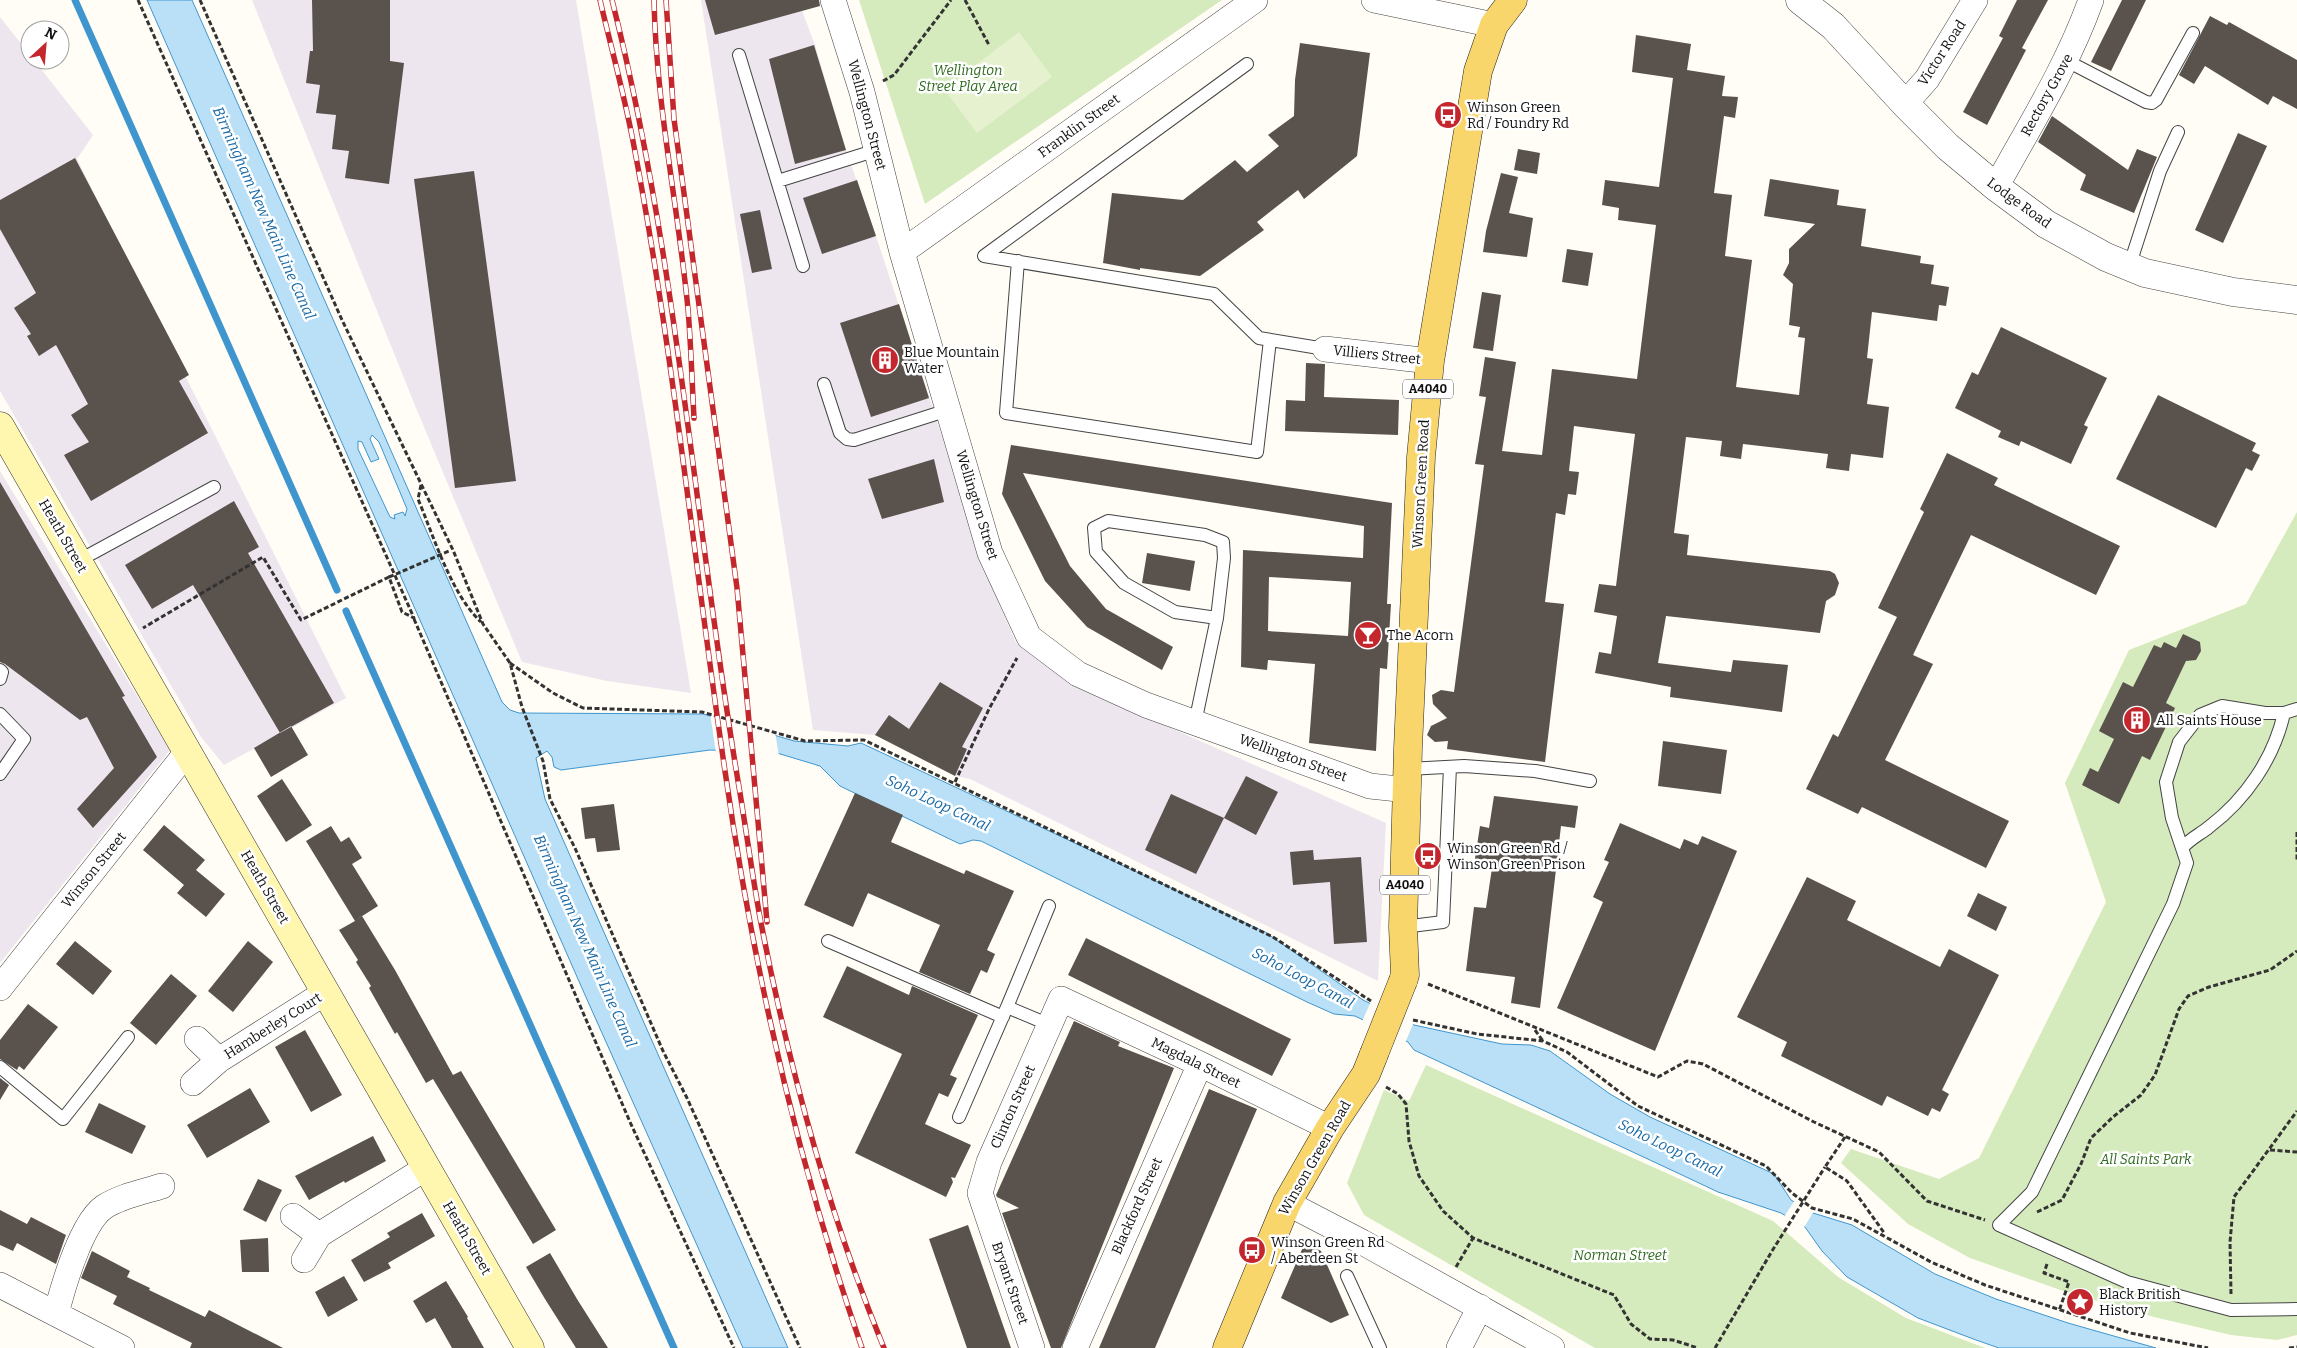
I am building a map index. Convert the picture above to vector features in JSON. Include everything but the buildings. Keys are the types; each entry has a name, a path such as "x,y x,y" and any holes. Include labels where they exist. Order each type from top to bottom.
{"main road":[{"name":"Winson Green Road","path":"1404,978 1403,927 1421,457 1430,361 1478,71 1494,25 1513,0"},
{"name":"Heath Street","path":"0,426 530,1348"},
{"name":"A4040","path":"1370,1064 1404,978"},
{"name":"Winson Green Road","path":"1227,1348 1287,1203 1330,1128 1370,1064"}],"street":[{"name":"Wellington Street","path":"833,0 862,92 902,252 990,553 1029,637 1078,674 1146,705 1370,786 1408,779"},
{"name":"Franklin Street","path":"902,252 1255,0"},
{"path":"1374,0 1494,25"},
{"name":"Lodge Road","path":"1800,0 1833,26 1905,104 1948,147 1996,187 2046,224 2106,257 2145,273 2233,292 2297,300"},
{"name":"Victor Road","path":"1905,104 1927,79 1975,0"},
{"name":"Rectory Grove","path":"1996,187 2078,38 2091,0"},
{"name":"Villiers Street","path":"1325,349 1430,361"},
{"name":"Winson Street","path":"0,988 187,752"},
{"name":"Hamberley Court","path":"193,1082 219,1060 326,992"},
{"name":"Clinton Street","path":"988,1218 980,1193 989,1162 1061,999"},
{"name":"Magdala Street","path":"1061,999 1330,1128"},
{"name":"Hamberley Court","path":"197,1039 219,1060"},
{"name":"Blackford Street","path":"1075,1348 1200,1064"},
{"path":"304,1260 319,1235 426,1168"},
{"path":"56,1314 69,1266 96,1214 117,1200 162,1186"},
{"path":"1287,1203 1552,1348"},
{"path":"293,1216 319,1235"},
{"name":"Bryant Street","path":"988,1218 1032,1348"},
{"path":"0,1285 122,1348"},
{"path":"1459,1348 1480,1308"}],"lane":[{"path":"2066,60 2146,102 2152,102 2156,100 2193,33"},
{"path":"739,55 804,266"},
{"path":"1247,64 984,256 1214,294 1259,338 1325,349"},
{"path":"2129,266 2160,171 2178,132"},
{"path":"778,181 877,150"},
{"path":"1018,261 1006,413 1258,452 1270,340"},
{"path":"824,384 840,433 846,439 854,440 948,410"},
{"path":"78,561 214,487"},
{"path":"1195,723 1217,618 1224,558 1222,542 1205,535 1108,521 1094,528 1096,552 1124,583 1175,612 1217,618"},
{"path":"0,670 2,672 0,679"},
{"path":"2297,709 2284,713 2222,706 2200,715 2179,742 2166,782 2172,818 2187,863 2173,904 2032,1192 1999,1225 2127,1282 2231,1310 2297,1309"},
{"path":"2182,848 2192,837 2209,827 2255,780 2279,735 2284,713"},
{"path":"0,714 24,739 0,774"},
{"path":"1408,779 1450,767 1464,766 1534,771 1590,781"},
{"path":"1403,927 1443,922 1450,767"},
{"path":"958,1118 1049,906"},
{"path":"828,941 1005,1012 1050,1025"},
{"path":"0,1068 63,1119 128,1037"},
{"path":"1347,1276 1380,1348"}],"path":[{"path":"138,0 414,618 630,1122 734,1348"},
{"path":"200,0 342,320 421,484 483,624 510,663 522,707 543,761 550,799 575,848 663,1051 687,1098 800,1348"},
{"path":"862,92 894,75 951,0"},
{"path":"965,0 989,45"},
{"path":"421,484 418,499 451,577 470,612 483,624"},
{"path":"123,640 263,557 301,620 389,577 451,550"},
{"path":"389,577 402,612 414,618"},
{"path":"955,782 988,709 1029,637"},
{"path":"510,663 553,693 582,708 702,712 805,741 864,740 955,782 1273,937 1376,1004"},
{"path":"2297,832 2297,860"},
{"path":"1404,978 1658,1077 1687,1062 1704,1064 1845,1137 1879,1152 1927,1201 1999,1225 2011,1225 2062,1200 2082,1164 2092,1138 2112,1117 2141,1094 2154,1075 2179,1009 2188,996 2209,986 2270,970 2297,951"},
{"path":"1409,1019 1477,1034 1543,1041 1567,1052 1638,1106 1766,1166 1792,1193 1812,1208 1853,1219 1887,1236 1931,1262 1967,1278 2059,1311 2130,1333 2208,1348"},
{"path":"1534,1028 1543,1041"},
{"path":"1370,1064 1406,1104 1409,1141 1419,1176 1443,1211 1473,1238 1614,1295 1631,1324 1650,1339 1673,1340 1698,1348"},
{"path":"2231,1310 2230,1242 2234,1197 2297,1111"},
{"path":"1715,1348 1772,1251 1845,1137"},
{"path":"2270,1150 2297,1152"},
{"path":"1825,1167 1847,1181 1887,1236"},
{"path":"1444,1288 1473,1238"},
{"path":"2054,1250 2044,1273 2069,1282 2059,1311"},
{"path":"2289,1348 2297,1347"}],"shaded area":[{"path":"252,0 576,0 691,693 607,681 522,662 414,403"},
{"path":"701,0 798,0 815,45 846,150 992,587 1016,643 1071,684 1386,823 1378,981 970,779 955,776 875,735 813,730"},
{"path":"0,17 20,42 20,70 42,70 93,135 77,159 346,698 224,765 201,737 0,391"},
{"path":"0,471 170,750 0,963"}],"green space":[{"name":"Wellington Street Play Area","path":"859,0 1222,0 925,204"},
{"path":"1019,32 1052,77 977,133 944,89"},
{"name":"All Saints Park","path":"2297,512 2297,1335 2277,1340 2231,1335 2154,1317 2066,1292 1970,1258 1908,1224 1841,1163 1851,1149 1939,1179 1979,1158 2106,902 2065,783 2129,650 2246,604"},
{"name":"Norman Street","path":"1426,1065 1773,1221 1838,1277 1906,1318 1985,1348 1595,1348 1364,1215 1347,1183 1384,1090 1409,1101"}],"water":[{"path":"147,0 192,0 502,702 510,710 519,713 703,714 794,741 848,746 861,743 1265,932 1363,1000 1414,1025 1502,1044 1531,1045 1550,1051 1610,1094 1650,1117 1774,1174 1791,1200 1813,1213 1852,1225 1935,1274 1996,1299 2068,1323 2156,1348 1999,1348 1918,1318 1847,1277 1822,1251 1805,1227 1781,1213 1718,1192 1414,1050 1408,1042 1355,1016 1334,1014 1307,1002 981,841 973,840 960,844 840,786 820,766 777,753 710,750 561,770 554,767 552,757 547,751 536,758 545,799 788,1348 743,1348 585,995","holes":["372,435 379,442 407,509 405,516 403,512 394,515 395,519 390,517 358,449 358,441 362,442 371,462 379,459 370,439"]}],"pier":[{"path":"710,713 775,732 779,756 716,753"},
{"path":"1371,1001 1414,1022 1405,1043 1362,1022"},
{"path":"1795,1200 1814,1211 1803,1229 1784,1217"}],"waterway":[{"path":"75,0 337,590"},
{"path":"346,611 674,1348"}],"railway":[{"path":"600,0 622,88 660,298 725,771 749,918 797,1135 817,1207 862,1348"},
{"path":"612,0 635,98 654,196 684,395 724,694 761,923 784,1031 812,1138 845,1244 884,1348"},
{"path":"654,0 663,116 688,309 694,418"},
{"path":"666,0 674,119 737,588 767,922"}],"place":[{"name":"Winson Green Rd / Foundry Rd","path":"1448,115"},
{"name":"Blue Mountain Water","path":"885,360"},
{"name":"The Acorn","path":"1368,635"},
{"name":"All Saints House","path":"2137,720"},
{"name":"Winson Green Rd / Winson Green Prison","path":"1428,856"},
{"name":"Winson Green Rd / Aberdeen St","path":"1252,1250"},
{"name":"Black British History","path":"2080,1302"}],"water label":[{"name":"Birmingham New Main Line Canal","path":"264,213"},
{"name":"Soho Loop Canal","path":"938,803"},
{"name":"Birmingham New Main Line Canal","path":"585,941"},
{"name":"Soho Loop Canal","path":"1303,978"},
{"name":"Soho Loop Canal","path":"1670,1148"}]}
